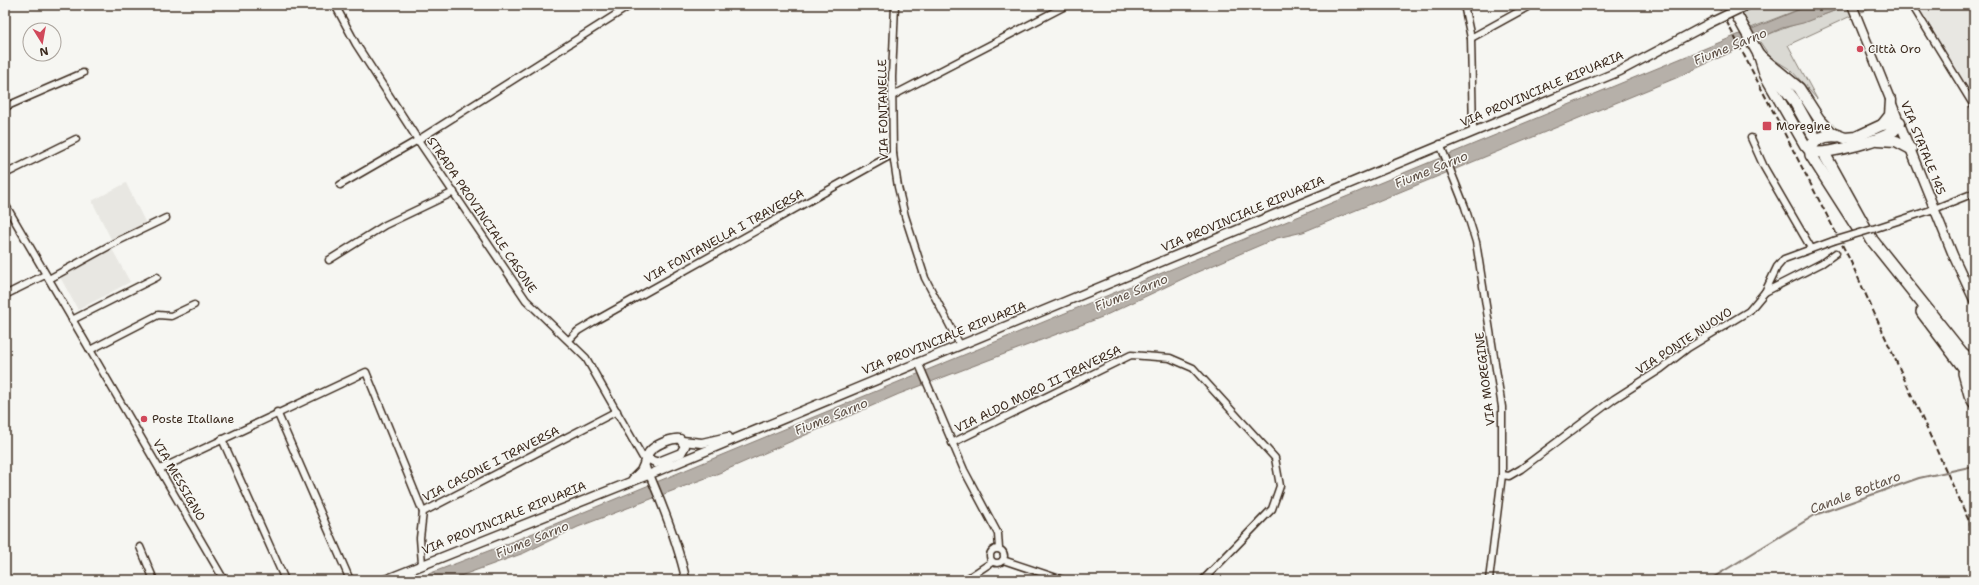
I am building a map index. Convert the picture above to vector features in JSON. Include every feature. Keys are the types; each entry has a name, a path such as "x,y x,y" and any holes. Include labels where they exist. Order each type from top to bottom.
{"highway":[{"path":"1739,6 1741,25 1756,51 1794,100 1814,136"},
{"path":"1756,51 1799,88 1828,130 1837,136"},
{"path":"1756,51 1762,69 1804,144 1811,152 1818,167 1859,230 1881,252"},
{"path":"1882,125 1890,115 1891,100"},
{"path":"1811,152 1813,144 1818,138 1826,136 1856,137 1882,125 1900,122"},
{"path":"1811,152 1829,151 1874,140 1892,132 1900,122"},
{"path":"1874,140 1891,140 1911,149"},
{"path":"1826,157 1869,236 1898,274 1933,314 1962,354 1974,363"},
{"path":"1898,274 1913,300 1974,385"},
{"path":"1963,368 1974,374"},
{"path":"1963,368 1974,381"},
{"path":"1963,368 1974,392"},
{"path":"1963,368 1970,395 1974,402"}],"main road":[{"name":"VIA STATALE 145","path":"1852,5 1934,209 1974,300"},
{"name":"VIA PROVINCIALE RIPUARIA","path":"671,464 918,364 1440,144 1620,71 1739,6"},
{"name":"VIA PROVINCIALE RIPUARIA","path":"647,456 675,439 702,443 743,434"},
{"path":"647,456 653,470 671,464 685,446 682,441"},
{"name":"VIA PROVINCIALE RIPUARIA","path":"384,580 633,479 653,470 681,453"},
{"path":"633,479 641,471 647,456"}],"street":[{"name":"STRADA PROVINCIALE CASONE","path":"335,5 356,44 418,140 526,300 586,358 638,448 647,456"},
{"path":"340,185 418,140 630,5"},
{"name":"VIA FONTANELLE","path":"895,5 892,96 893,154 905,216 920,264 960,345"},
{"path":"892,96 1067,5"},
{"path":"1464,5 1472,38 1473,131"},
{"path":"1472,38 1531,5"},
{"path":"1912,5 1974,106"},
{"path":"5,107 83,73"},
{"path":"1751,138 1764,167 1811,248"},
{"path":"5,174 76,139"},
{"name":"VIA MOREGINE","path":"1440,144 1476,242 1482,272 1502,407 1502,476 1489,580"},
{"name":"VIA FONTANELLA I TRAVERSA","path":"569,340 593,322 893,154"},
{"path":"329,260 384,225 454,192"},
{"name":"VIA PONTE NUOVO","path":"1502,476 1509,476 1521,469 1614,399 1661,369 1688,348 1738,319 1755,306 1765,292 1780,263 1790,256 1934,209 1974,193"},
{"name":"VIA MESSIGNO","path":"5,204 224,580"},
{"path":"5,295 47,277 166,218"},
{"path":"1765,292 1816,266 1836,253"},
{"path":"72,320 157,277"},
{"path":"90,350 158,315 171,316 194,304"},
{"name":"VIA ALDO MORO II TRAVERSA","path":"952,443 1132,355 1170,358 1193,368 1275,458 1280,486 1272,509 1203,580"},
{"path":"918,364 952,443 998,534 998,549"},
{"path":"160,468 277,412 366,372 423,512"},
{"name":"VIA CASONE I TRAVERSA","path":"422,564 420,538 423,512 617,411"},
{"path":"277,412 350,580"},
{"path":"222,439 285,580"},
{"path":"638,448 647,456 653,470 680,555 686,580"},
{"path":"140,547 154,580"},
{"path":"992,562 997,564 1003,560 1004,554 998,549"},
{"path":"992,562 990,554 992,551 998,549"},
{"path":"1003,560 1063,580"},
{"path":"965,580 992,562"}],"shaded area":[{"path":"1760,5 1810,5 1751,28 1742,13"},
{"path":"1849,5 1881,5 1853,15 1788,45 1817,99 1791,70 1770,57 1758,39"},
{"path":"1935,5 1974,5 1974,97 1922,12"},
{"path":"126,183 146,224 112,241 92,201"},
{"path":"112,249 130,282 78,310 60,277"}],"water":[{"name":"Fiume Sarno","path":"1810,5 1849,5 1803,23 1782,28 1676,78 1303,232 1277,238 1195,273 1102,317 899,394 719,473 578,527 524,553 449,580 413,580 509,543"}],"waterway":[{"name":"Canale Bottaro","path":"1709,580 1815,515 1919,478 1974,466"}],"railway":[{"path":"1718,5 1850,260 1974,532"}],"place":[{"name":"Città Oro","path":"1860,49"},
{"name":"Moregine","path":"1767,126"},
{"name":"Poste Italiane","path":"144,419"}]}
